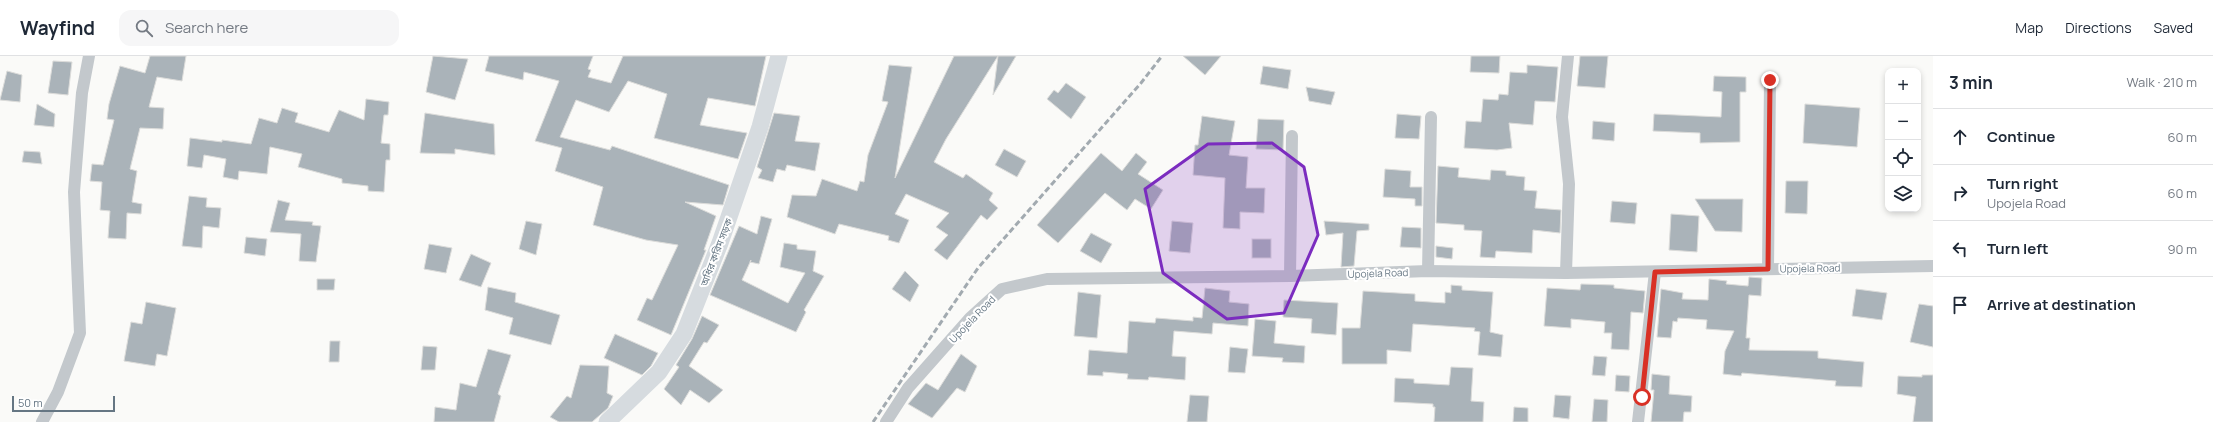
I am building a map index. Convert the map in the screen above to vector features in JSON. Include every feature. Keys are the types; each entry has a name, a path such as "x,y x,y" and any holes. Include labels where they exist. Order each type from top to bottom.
{"main road":[{"name":"অধির করিম সড়ক","path":"607,422 660,372 684,334 725,228 760,127 779,56"}],"street":[{"path":"42,422 58,392 80,333 74,192 82,93 89,56"},
{"path":"1566,273 1569,184 1562,117 1568,56"},
{"path":"1768,269 1770,80"},
{"path":"1428,271 1431,117"},
{"path":"1290,276 1292,136"},
{"name":"Upojela Road","path":"886,422 908,388 970,318 1002,289 1047,279 1290,276 1428,271 1566,273 1933,266"},
{"path":"1638,422 1655,272"}],"highlighted area":[{"path":"1272,143 1304,167 1318,235 1284,313 1227,319 1163,273 1145,189 1208,144"}],"building":[{"path":"150,56 186,56 182,81 157,77 149,107 164,108 163,129 140,128 130,169 137,171 132,202 142,204 141,214 127,213 126,239 108,238 110,211 100,210 102,182 90,181 92,164 103,165 114,120 107,119 109,104 120,66 145,73"},
{"path":"433,56 468,59 455,100 426,92"},
{"path":"489,56 593,56 588,69 591,70 588,77 611,83 623,56 766,56 755,106 708,98 700,125 747,133 738,159 654,138 667,94 628,81 609,112 576,100 560,137 610,150 612,146 729,185 723,205 685,202 716,216 704,250 706,250 671,335 637,320 647,298 652,300 678,245 646,240 593,225 603,187 555,171 562,148 535,141 559,81 524,72 523,80 485,71"},
{"path":"954,56 998,56 946,139 934,162 963,178 966,174 993,193 989,200 998,208 987,220 981,215 947,260 934,250 948,235 936,227 949,213 906,194 895,214 909,220 899,243 888,240 889,236 839,224 835,234 787,217 792,195 816,196 822,179 857,191 860,181 864,182 868,155 888,102 882,101 889,65 912,67 895,178"},
{"path":"998,56 1016,56 993,95"},
{"path":"1183,56 1221,56 1205,75"},
{"path":"1471,56 1500,56 1499,73 1470,72"},
{"path":"1580,56 1608,56 1605,88 1577,86"},
{"path":"53,61 72,62 68,95 48,93"},
{"path":"1527,65 1558,67 1555,102 1535,101 1533,125 1509,123 1512,148 1497,150 1464,148 1466,121 1481,122 1483,99 1498,100 1499,94 1508,95 1510,72 1527,73"},
{"path":"1263,66 1291,70 1288,89 1260,84"},
{"path":"7,71 22,75 20,102 0,100"},
{"path":"1714,76 1746,77 1746,92 1740,92 1740,142 1700,143 1700,133 1653,131 1654,114 1721,117 1722,92 1713,91"},
{"path":"1066,83 1086,97 1071,119 1047,99 1054,90 1058,93"},
{"path":"1306,87 1335,92 1331,105 1309,101"},
{"path":"366,99 389,102 388,115 384,115 381,143 390,144 390,160 386,160 384,192 368,191 368,186 342,183 342,179 298,167 302,154 270,147 267,174 239,171 238,180 223,177 226,159 204,155 202,168 187,166 190,138 251,144 259,118 277,123 282,108 298,113 295,122 329,132 339,110 364,120"},
{"path":"37,104 55,114 54,127 34,125"},
{"path":"1805,104 1860,108 1857,147 1803,143"},
{"path":"425,113 494,124 495,155 455,149 455,154 420,153"},
{"path":"774,113 800,116 795,141 820,143 815,171 787,165 785,171 777,169 773,182 758,178 762,170 757,167"},
{"path":"1397,114 1421,116 1419,139 1395,138"},
{"path":"1202,116 1235,121 1229,155 1248,157 1246,188 1265,188 1264,213 1240,212 1240,229 1223,228 1225,178 1193,175 1195,145 1198,145"},
{"path":"1258,119 1284,120 1283,150 1256,149"},
{"path":"1593,121 1615,123 1614,141 1592,139"},
{"path":"1004,149 1026,161 1017,177 995,165"},
{"path":"24,151 40,152 42,164 22,162"},
{"path":"1101,153 1122,171 1136,153 1147,162 1138,174 1163,190 1151,209 1135,199 1127,210 1105,193 1058,243 1037,225"},
{"path":"1438,166 1459,168 1458,177 1490,180 1491,170 1506,171 1506,175 1525,177 1524,190 1537,191 1535,208 1561,210 1560,233 1533,230 1532,253 1496,251 1495,258 1480,257 1482,231 1464,230 1464,225 1436,223"},
{"path":"1385,169 1411,171 1410,187 1422,187 1422,206 1415,206 1415,199 1383,197"},
{"path":"1786,181 1808,181 1807,214 1785,213"},
{"path":"189,196 207,198 206,207 221,208 219,228 203,226 202,248 182,246"},
{"path":"1695,199 1743,199 1742,232 1715,231"},
{"path":"278,200 290,203 285,220 313,222 312,225 321,226 316,262 299,261 301,234 270,232"},
{"path":"1612,201 1637,203 1635,224 1610,222"},
{"path":"1671,214 1699,216 1697,252 1669,250"},
{"path":"761,216 772,219 759,264 750,262 742,280 788,303 805,273 780,267 784,243 797,245 797,249 816,251 813,271 824,276 804,310 806,312 796,332 710,295 739,226 757,234"},
{"path":"526,221 542,224 536,255 519,249"},
{"path":"1172,221 1193,223 1190,253 1169,251"},
{"path":"1324,221 1369,224 1369,230 1357,231 1354,266 1341,267 1343,233 1326,235"},
{"path":"1402,227 1421,228 1421,248 1400,247"},
{"path":"1091,233 1112,244 1101,263 1080,251"},
{"path":"246,237 267,239 265,256 244,253"},
{"path":"1252,239 1271,239 1271,258 1252,258"},
{"path":"429,244 452,248 446,273 424,269"},
{"path":"1436,246 1453,248 1452,259 1436,257"},
{"path":"471,254 491,263 481,287 459,280"},
{"path":"905,271 919,285 910,302 892,289"},
{"path":"1749,277 1762,278 1761,296 1749,295 1746,338 1750,338 1749,350 1818,351 1818,358 1864,362 1862,387 1835,386 1836,381 1742,373 1741,376 1723,374 1725,351 1734,331 1706,329 1707,320 1678,318 1677,322 1673,321 1671,338 1657,337 1661,289 1683,293 1682,299 1708,300 1709,279 1727,281 1726,284 1748,286"},
{"path":"317,279 335,279 334,290 317,290"},
{"path":"1581,284 1614,285 1614,288 1645,291 1643,313 1631,312 1629,350 1611,349 1612,333 1604,333 1605,322 1571,319 1571,328 1544,326 1547,288 1580,290"},
{"path":"1451,285 1462,286 1462,290 1493,292 1490,332 1503,335 1501,357 1478,355 1480,332 1474,331 1475,328 1413,324 1411,352 1387,350 1387,364 1342,364 1342,328 1360,328 1363,291 1415,294 1415,301 1445,303 1445,292 1451,293"},
{"path":"488,287 516,293 515,302 560,315 551,345 509,334 513,318 485,310"},
{"path":"1205,288 1230,291 1229,302 1249,304 1248,326 1213,323 1212,334 1174,331 1172,356 1186,357 1185,380 1149,377 1148,380 1127,379 1128,374 1103,372 1103,376 1087,375 1089,350 1127,353 1129,321 1155,323 1156,318 1193,321 1193,317 1202,318"},
{"path":"1856,289 1887,293 1882,320 1852,316"},
{"path":"1078,292 1101,295 1097,338 1074,336"},
{"path":"1284,300 1338,303 1336,335 1311,333 1312,319 1283,317"},
{"path":"146,302 176,308 167,356 157,354 155,366 124,361 131,322 142,324"},
{"path":"1919,304 1933,306 1933,347 1910,342"},
{"path":"702,316 719,325 707,343 704,342 689,366 723,390 709,403 690,390 681,405 664,389 679,367 676,365 692,339"},
{"path":"1255,319 1276,321 1274,343 1305,346 1304,363 1282,362 1283,358 1252,356"},
{"path":"615,334 658,353 651,366 642,375 604,358"},
{"path":"330,341 340,341 339,362 329,362"},
{"path":"423,346 437,347 435,370 421,370"},
{"path":"1230,347 1248,349 1245,373 1228,372"},
{"path":"488,349 511,355 498,394 501,396 494,422 434,422 435,407 456,410 460,383 476,387"},
{"path":"961,354 977,366 965,392 957,388 932,418 908,404 926,383 938,390"},
{"path":"1594,356 1607,357 1605,376 1592,375"},
{"path":"580,365 609,366 607,393 613,396 608,408 592,422 559,422 550,417 567,396 571,398"},
{"path":"1451,367 1473,368 1471,401 1484,402 1483,422 1434,422 1435,407 1433,407 1433,404 1394,402 1395,378 1414,379 1414,383 1449,385"},
{"path":"1652,374 1670,376 1669,394 1692,396 1691,412 1684,412 1683,422 1651,422 1654,390 1651,390"},
{"path":"1616,375 1630,376 1629,392 1615,391"},
{"path":"1922,375 1933,375 1933,422 1913,422 1916,397 1897,394 1898,376 1922,377"},
{"path":"1190,395 1209,396 1207,422 1187,422"},
{"path":"1555,395 1571,396 1569,419 1553,417"},
{"path":"1594,399 1608,400 1607,422 1592,422"},
{"path":"1514,407 1528,408 1528,422 1513,422"}],"railway":[{"path":"873,422 978,268 1141,83 1162,56"}],"route":[{"path":"1642,397 1655,272 1768,269 1770,80"}]}
